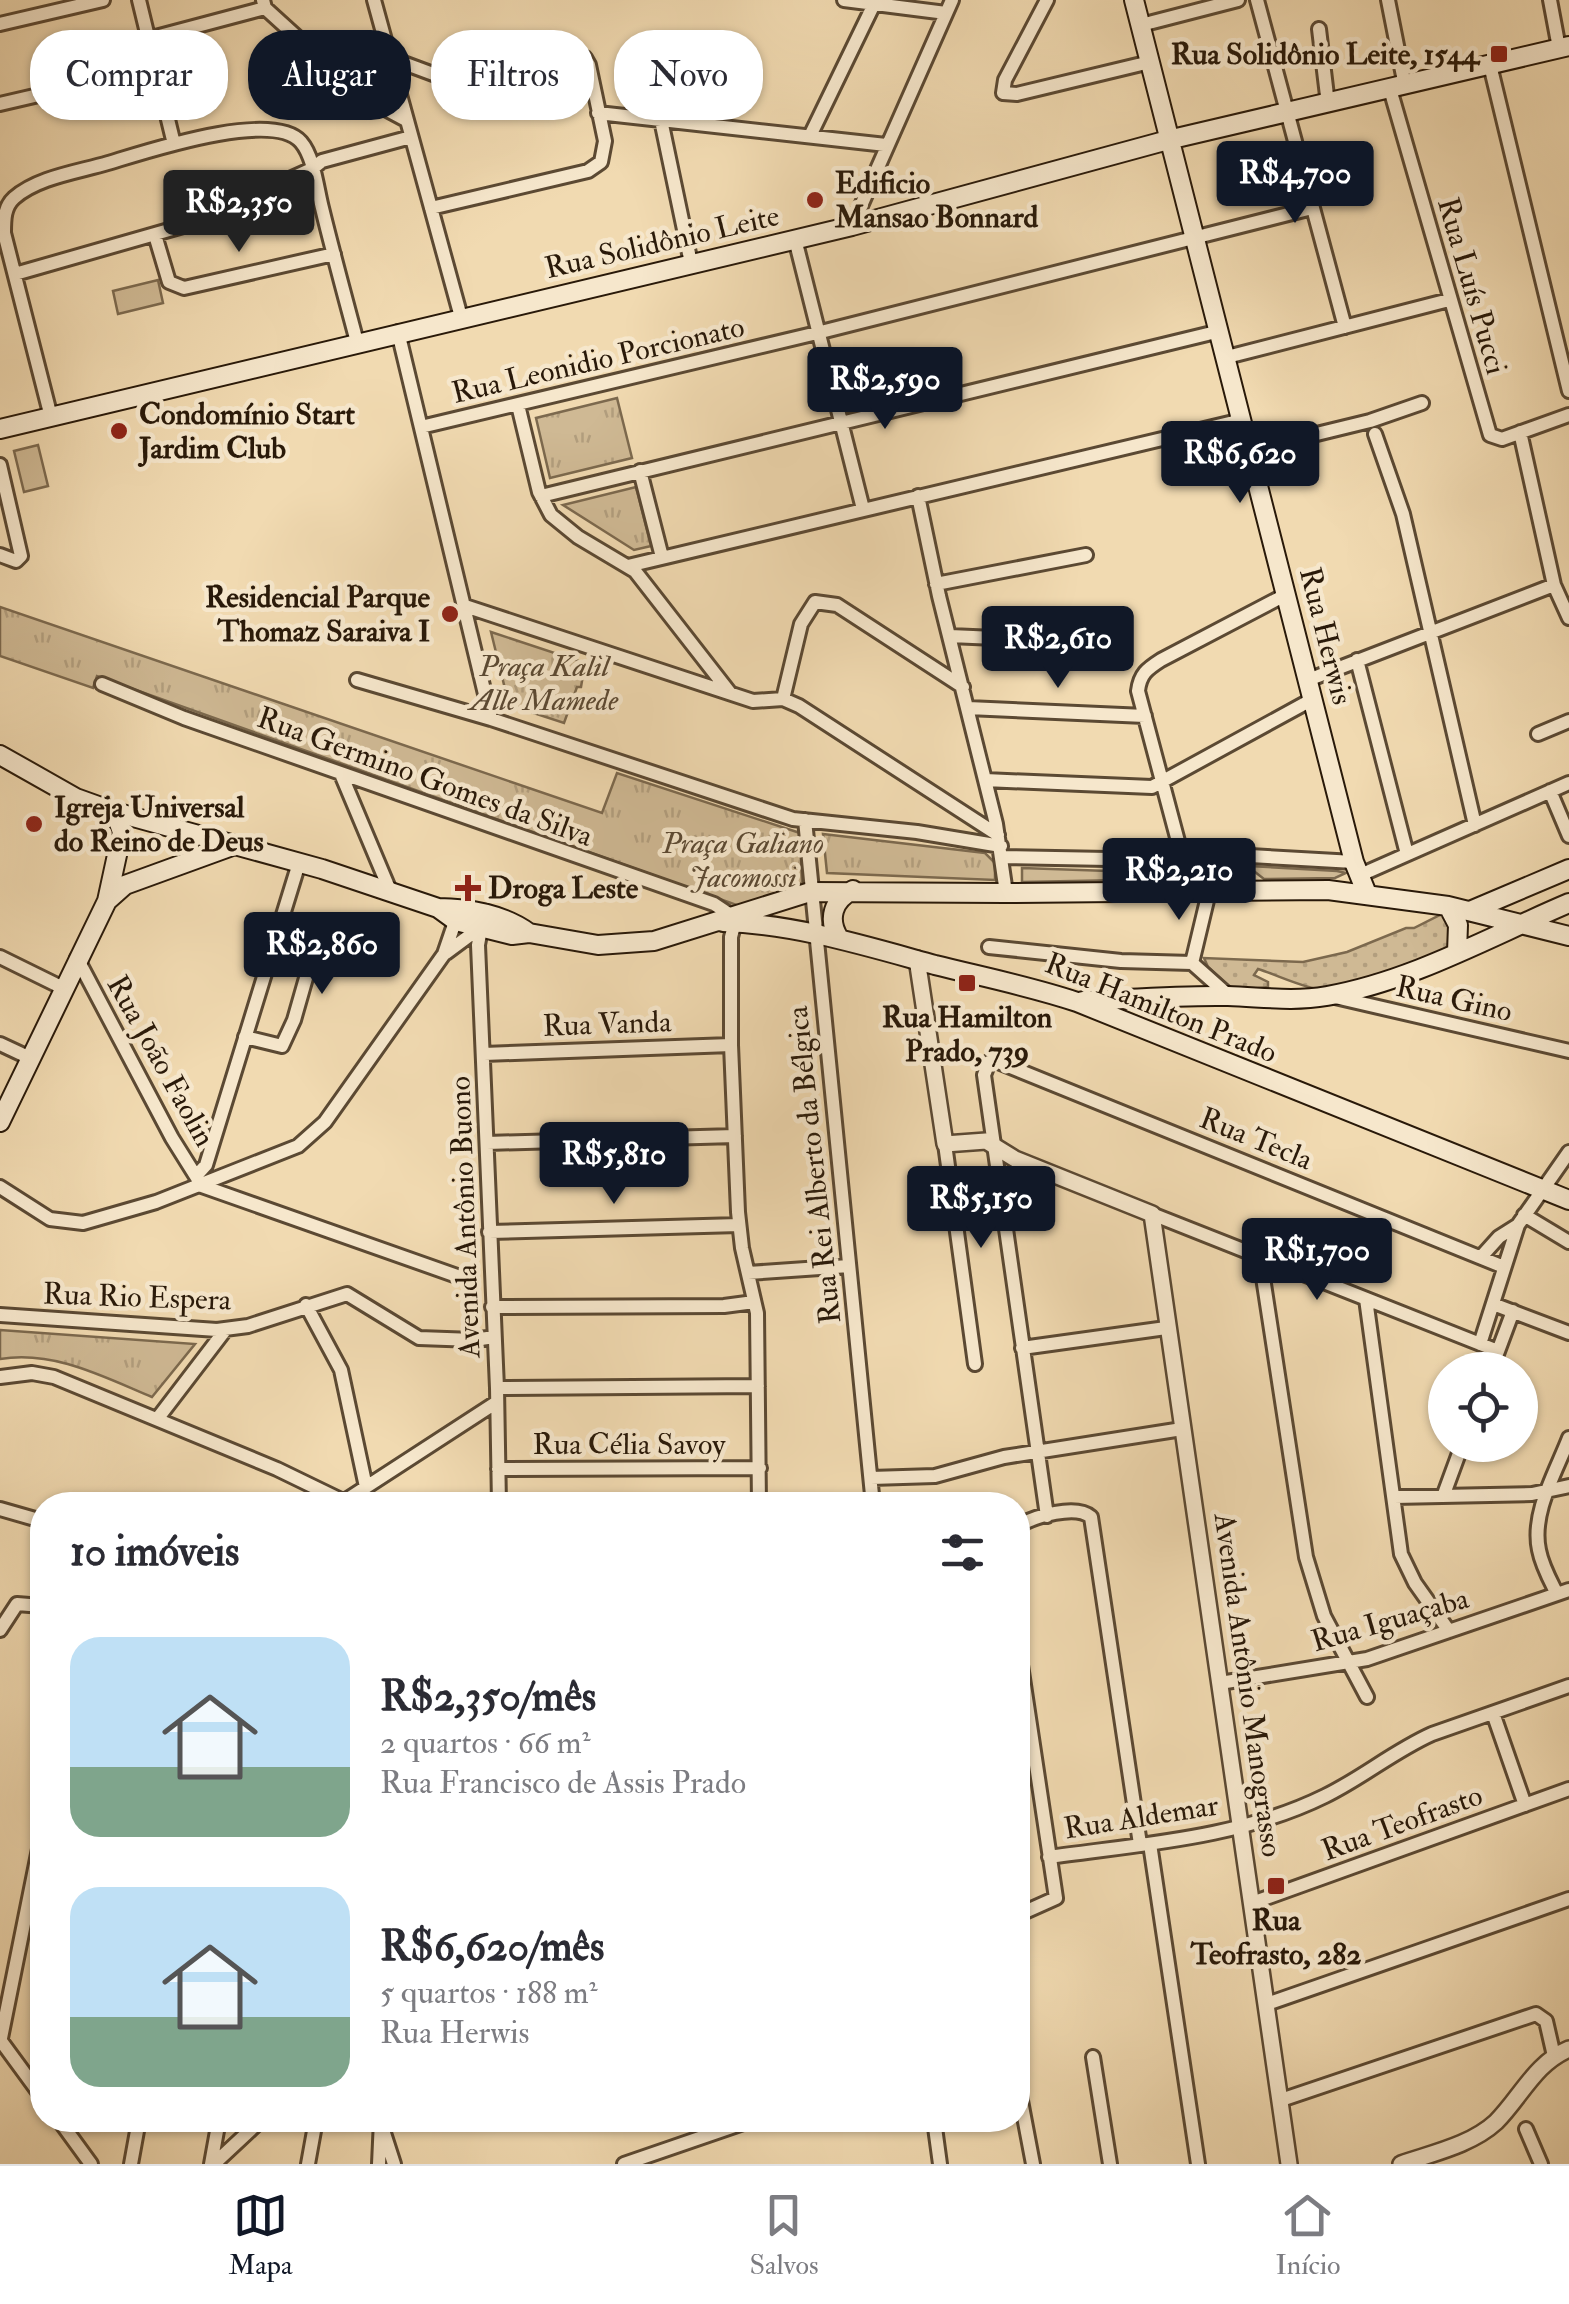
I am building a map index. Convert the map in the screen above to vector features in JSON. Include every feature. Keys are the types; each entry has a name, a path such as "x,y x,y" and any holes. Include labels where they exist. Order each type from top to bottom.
{"main road":[{"name":"Rua Herwis","path":"1134,0 1358,880"},
{"name":"Rua Solidônio Leite","path":"0,430 852,226 1168,140 1564,47"},
{"path":"0,755 76,798 115,812 298,863 482,921 512,935 529,933 598,944 654,941 810,892 1209,892 1358,880 1521,924"},
{"path":"0,1122 107,901 122,832 115,812"},
{"path":"122,832 140,820"},
{"path":"201,836 206,847 201,858"},
{"path":"107,901 133,882 235,845"},
{"path":"1470,911 1569,868"},
{"path":"114,869 121,878 133,882"},
{"path":"839,938 834,930 833,910 844,894 853,890"},
{"path":"1077,1002 1230,996 1290,1001 1327,996 1365,988 1521,924 1544,922 1569,903"},
{"path":"1448,906 1458,926 1456,952"},
{"name":"Rua Hamilton Prado","path":"732,918 818,933 1021,982 1569,1200"},
{"path":"1544,922 1569,936"}],"street":[{"path":"0,24 103,0"},
{"path":"139,0 146,30"},
{"path":"374,0 382,30"},
{"path":"844,0 949,6 852,226"},
{"path":"1047,0 1005,80 1003,93 1017,94 1150,62"},
{"path":"1141,26 1238,0"},
{"path":"1256,0 1345,327"},
{"name":"Rua Luís Pucci","path":"1388,0 1397,87 1449,300 1492,438 1502,439 1520,432"},
{"path":"1550,0 1564,47"},
{"path":"178,30 264,4 292,30"},
{"path":"810,136 874,4"},
{"path":"1319,29 1328,104"},
{"path":"411,66 460,84 582,56 589,65 605,153 601,162 588,170 431,208"},
{"path":"1490,65 1569,391"},
{"path":"0,104 30,97"},
{"path":"598,113 614,115"},
{"path":"168,120 174,144"},
{"path":"406,120 461,317"},
{"path":"691,263 661,120 886,145"},
{"path":"51,417 4,233 6,208 40,183 174,144 219,134 282,132 304,146 358,342"},
{"path":"15,274 212,216 322,161 410,137"},
{"name":"Rua Leonidio Porcionato","path":"422,427 818,333 1312,208"},
{"path":"156,235 160,260 170,282 184,288 334,254"},
{"path":"795,239 863,509"},
{"path":"1227,357 1449,300"},
{"path":"541,496 1220,331"},
{"path":"398,332 491,719"},
{"path":"1251,450 1370,421 1422,402"},
{"path":"518,405 541,496 551,516 628,566 652,591 730,694"},
{"path":"1569,415 1520,432 1554,585 1569,618"},
{"path":"628,566 1242,420"},
{"path":"1375,434 1393,478 1475,825"},
{"path":"0,465 6,515 20,560 0,555"},
{"path":"640,471 662,557"},
{"path":"918,496 986,780 1006,894"},
{"path":"936,584 1086,554"},
{"path":"1308,680 1554,585"},
{"path":"1187,892 1138,692 1139,682 1143,673 1161,660 1287,594"},
{"path":"783,699 801,624 815,602 824,601 837,605 963,687"},
{"path":"465,606 730,694 753,700 783,699 832,726 1000,846"},
{"path":"950,636 1114,643"},
{"path":"1357,660 1406,854"},
{"path":"357,680 491,719 793,819 917,832 1000,846 1161,860 1215,854 1358,880 1406,854 1569,783"},
{"name":"Rua Germino Gomes da Silva","path":"102,684 184,718 714,904 732,918"},
{"path":"986,780 1146,788 1162,783 1313,699"},
{"path":"968,708 1145,716"},
{"path":"1538,734 1569,721"},
{"path":"342,774 391,893"},
{"path":"1550,791 1569,836"},
{"name":"Rua Rei Alberto da Bélgica","path":"805,820 872,1492"},
{"path":"199,1181 298,863"},
{"path":"1192,962 1209,892"},
{"path":"444,954 458,914"},
{"path":"732,918 730,1046 734,1136 740,1225 754,1302 759,1492"},
{"path":"244,1038 282,1046 294,1020 318,936 315,931 282,920"},
{"path":"0,1187 50,1219 83,1223 156,1202 199,1181 298,1146 313,1135 444,954 482,921"},
{"name":"Avenida Antônio Buono","path":"482,921 478,945 499,1492"},
{"path":"989,947 1122,961 1192,962 1230,996"},
{"path":"0,957 63,988"},
{"name":"Rua João Faolin","path":"77,958 199,1181"},
{"path":"917,959 975,1364"},
{"name":"Rua Gino","path":"1327,996 1569,1051"},
{"path":"0,1044 30,1058"},
{"name":"Rua Vanda","path":"484,1054 730,1046"},
{"name":"Rua Tecla","path":"994,1146 984,1075 989,1062 1504,1267"},
{"path":"487,1143 734,1136"},
{"path":"946,1144 981,1140 1016,1159 1498,1351 1513,1312"},
{"path":"994,1146 1047,1516"},
{"path":"1481,1257 1521,1220 1569,1152"},
{"path":"199,1181 456,1276"},
{"name":"Avenida Antônio Manograsso","path":"1152,1214 1290,2164"},
{"path":"1521,1220 1569,1242"},
{"path":"1480,1344 1521,1220"},
{"path":"489,1232 740,1225"},
{"path":"1260,1258 1306,1557 1320,1604 1367,1697"},
{"path":"748,1273 849,1266"},
{"name":"Rua Rio Espera","path":"0,1315 226,1329 248,1326 347,1294 419,1338 494,1337"},
{"path":"1366,1300 1398,1536 1406,1566 1448,1632"},
{"path":"492,1306 724,1306 754,1302"},
{"path":"1493,1304 1569,1333"},
{"path":"306,1305 341,1370 366,1486"},
{"path":"1022,1348 1166,1328"},
{"path":"158,1418 226,1329"},
{"path":"0,1377 32,1373 54,1377 277,1469 320,1492"},
{"path":"357,1492 497,1395 758,1386"},
{"path":"871,1478 935,1476 1038,1451 1182,1430"},
{"path":"1563,1592 1538,1549 1539,1517 1569,1438"},
{"path":"1444,1494 1456,1462"},
{"name":"Rua Célia Savoy","path":"498,1469 760,1468"},
{"path":"1394,1498 1548,1492 1569,1486"},
{"path":"0,1509 30,1518"},
{"path":"1030,1522 1084,1511 1093,1522 1198,2164"},
{"name":"Rua Iguaçaba","path":"1220,1683 1351,1663 1563,1592"},
{"path":"0,1630 17,1604 30,1605"},
{"name":"Rua Aldemar","path":"1049,1857 1241,1827 1324,1797 1410,1744 1569,1686"},
{"path":"1493,1713 1525,1805"},
{"path":"1030,1727 1056,1898 1030,1910"},
{"name":"Rua Teofrasto","path":"1252,1902 1569,1790"},
{"path":"30,1887 5,1996 0,2042 30,2081"},
{"path":"1267,2004 1569,1899"},
{"path":"1281,2100 1536,2014 1546,2021 1561,2052 1529,2080 1498,2119 1483,2132 1401,2164"},
{"path":"1093,2056 1110,2164"},
{"path":"1526,2129 1541,2164"},
{"path":"68,2132 91,2164"},
{"path":"131,2164 137,2132"},
{"path":"212,2164 217,2132"},
{"path":"212,2164 247,2132"},
{"path":"308,2164 314,2132"},
{"path":"379,2164 381,2132"},
{"path":"384,2132 394,2164"},
{"path":"624,2164 653,2159 722,2132"},
{"path":"936,2132 940,2164"},
{"path":"1026,2132 1032,2164"}],"green space":[{"path":"158,280 163,303 118,314 113,291"},
{"path":"617,398 632,458 550,478 536,418"},
{"path":"38,445 48,486 24,492 14,451"},
{"path":"636,487 651,546 634,550 563,505"},
{"name":"Praça Galiano Jacomossi","path":"0,607 602,813 617,773 800,833 802,882 797,890 742,907 97,676 93,688 0,656"},
{"name":"Praça Kalil Alle Mamede","path":"491,632 585,663 581,687 577,687 564,723 509,705"},
{"name":"Praça Galiano Jacomossi","path":"823,834 985,853 995,863 995,880 827,873"},
{"path":"1195,863 1346,873 1335,878 1264,879 1255,872 1226,871 1216,880 1198,880"},
{"path":"1022,868 1167,873 1173,874 1174,879 1022,882"},
{"path":"1442,914 1449,918 1455,940 1446,948 1394,972 1337,989 1310,987 1258,969 1254,975 1268,982 1268,987 1234,991 1208,967 1204,958 1303,962 1347,952"},
{"path":"0,1330 195,1344 152,1397 59,1362 40,1358 0,1359"}],"place":[{"name":"Rua Solidônio Leite, 1544","path":"1499,54"},
{"name":"Edificio Mansao Bonnard","path":"815,200"},
{"name":"Condomínio Start Jardim Club","path":"119,431"},
{"name":"Residencial Parque Thomaz Saraiva I","path":"450,614"},
{"name":"Igreja Universal do Reino de Deus","path":"34,824"},
{"name":"Droga Leste","path":"468,888"},
{"name":"Rua Hamilton Prado, 739","path":"967,983"},
{"name":"Rua Teofrasto, 282","path":"1276,1886"}]}
